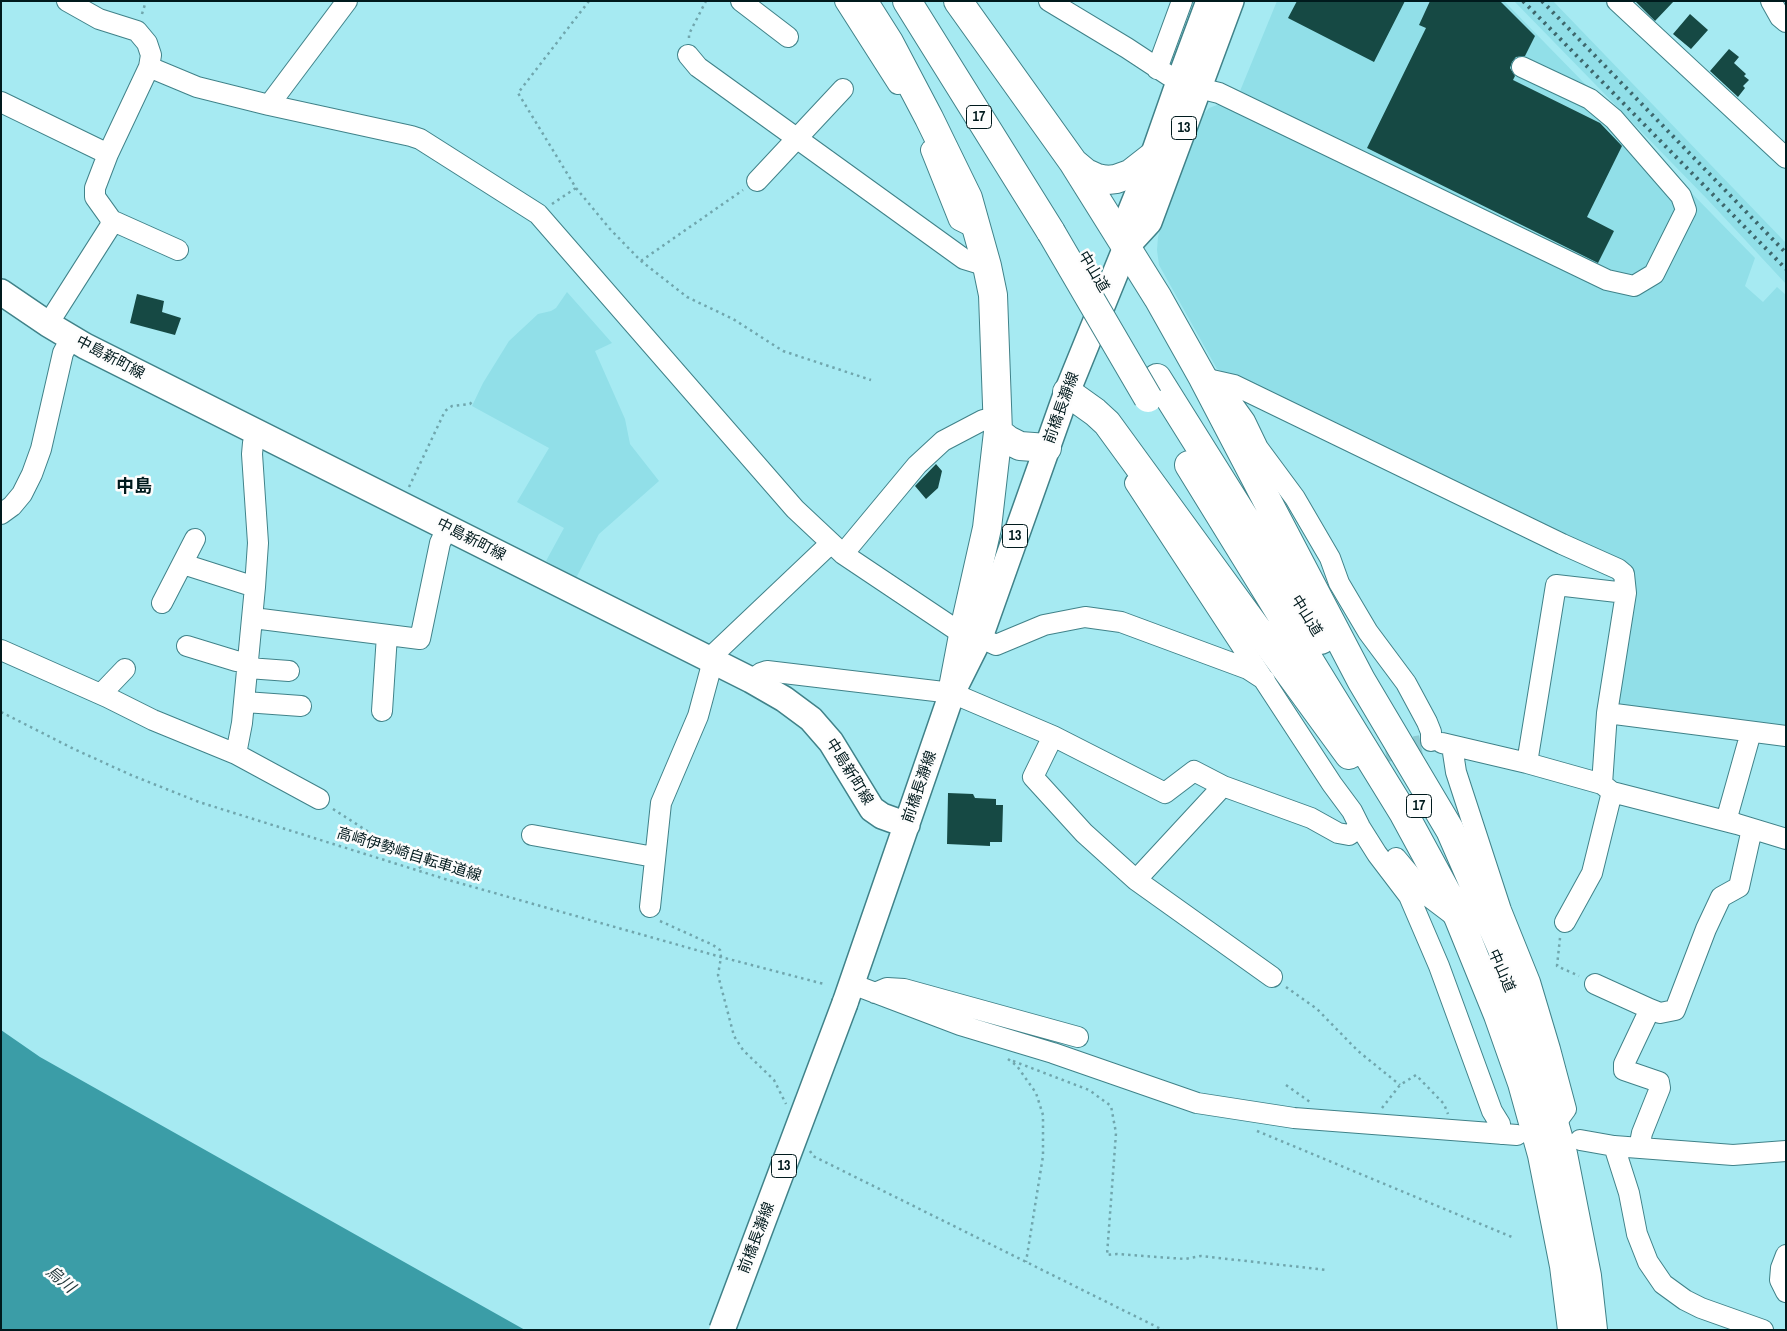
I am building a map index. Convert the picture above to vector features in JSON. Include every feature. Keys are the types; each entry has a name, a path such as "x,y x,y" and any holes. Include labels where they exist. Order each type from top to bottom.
{"highway":[{"path":"863,1 889,42 968,198 993,295 999,425 972,634 952,693"},
{"name":"中山道","path":"907,1 1057,227"},
{"name":"中山道","path":"926,1 967,63 1057,227 1399,806 1448,895 1498,1015 1522,1083 1576,1271"},
{"name":"17","path":"958,1 1073,162 1210,380 1361,680 1450,830 1502,949 1529,1036"},
{"path":"1073,162 1086,173 1107,180 1130,174 1153,156"},
{"name":"中山道","path":"1152,388 1351,688 1403,775 1466,895 1529,1036 1563,1154 1576,1271"},
{"name":"17","path":"1067,392 1095,412 1107,424 1376,792 1448,895"},
{"path":"999,425 1008,440 1020,446 1047,448"},
{"name":"17","path":"1572,1330 1576,1271"},
{"name":"17","path":"1576,1271 1593,1330"}],"main road":[{"name":"前橋長瀞線","path":"1126,247 1150,222 1189,83 1209,1"},
{"name":"前橋長瀞線","path":"972,634 1126,247 1130,213 1153,156 1231,1"},
{"name":"中島新町線","path":"1,292 71,338 751,680 784,699 811,719 841,756 872,809 882,816 907,825"},
{"name":"前橋長瀞線","path":"722,1330 857,993 907,825 952,693"}],"street":[{"path":"67,1 99,18 137,31 147,43 151,55 149,66 108,154 95,188 95,198 111,220 178,250"},
{"path":"269,105 347,1"},
{"path":"741,1 788,37"},
{"path":"845,1 914,112 959,220 977,229"},
{"path":"1049,1 1168,75 1219,93 1607,280 1634,286 1654,274 1686,210 1681,196 1614,119 1590,99 1522,67"},
{"path":"1157,69 1181,1"},
{"path":"1616,1 1786,158"},
{"path":"1771,1 1780,17 1786,22"},
{"path":"688,55 698,67 964,259 987,266"},
{"path":"149,66 197,87 411,136 538,214 795,509 837,548 955,629 972,634 996,646 1044,625 1085,617 1121,622 1248,668 1265,680"},
{"path":"757,181 843,89"},
{"path":"1,102 108,154"},
{"path":"48,324 111,225 111,220"},
{"path":"1,514 12,506 22,494 32,474 41,449 61,360 71,338"},
{"path":"1210,380 1234,385 1553,540 1618,569 1624,574 1626,593 1606,713 1607,788 1592,873 1565,922"},
{"path":"1210,380 1245,421 1258,448 1295,498 1330,558 1339,583 1363,624 1406,684 1431,732 1426,743 1452,746 1527,763 1786,839"},
{"path":"650,907 661,803 698,716 715,653 837,548 917,465 943,441 983,420 999,425"},
{"path":"236,754 245,702 256,587 258,543 252,454 253,443 258,433"},
{"path":"857,993 1053,1053 1197,1103 1294,1118 1454,1129 1509,1135 1500,1124 1489,1102 1439,966 1409,896 1377,854 1356,819 1331,765 1265,680 1112,448"},
{"path":"253,618 420,638 440,543 447,528"},
{"path":"162,603 195,539"},
{"path":"183,564 256,587"},
{"path":"1527,763 1556,585 1626,593"},
{"path":"382,712 386,635"},
{"path":"187,646 248,665 290,671"},
{"path":"4,657 101,694 153,720 236,754 319,799"},
{"path":"101,694 125,669"},
{"path":"751,680 767,671 952,693 1053,736 1165,793 1194,771 1223,786 1311,818 1343,835 1350,835 1356,819"},
{"path":"245,702 301,706"},
{"path":"1606,713 1786,736"},
{"path":"1726,821 1751,732"},
{"path":"1053,736 1033,777 1084,833 1136,880 1272,977"},
{"path":"1452,746 1459,781 1501,910 1530,982 1550,1049 1566,1109 1554,1124"},
{"path":"1136,880 1223,786"},
{"path":"1356,819 1366,821 1428,896 1459,919"},
{"path":"1595,984 1650,1009 1660,1012 1675,1010 1706,929 1722,897 1739,887 1752,829"},
{"path":"532,834 654,857"},
{"path":"857,993 887,988 904,989 1078,1037"},
{"path":"1639,1148 1642,1133 1660,1088 1658,1082 1624,1070 1624,1064 1650,1009"},
{"path":"1580,1140 1614,1146 1733,1155 1786,1151"},
{"path":"1614,1146 1629,1193 1637,1234 1648,1262 1663,1284 1701,1308 1763,1330"},
{"path":"1786,1255 1781,1268 1780,1280 1786,1292"}],"path":[{"path":"589,1 518,93 576,188 610,229 641,261 687,297 733,319 783,351 871,380"},
{"path":"688,55 689,34 706,1"},
{"path":"641,261 757,181"},
{"path":"538,214 576,188"},
{"path":"401,504 444,411 452,406 470,404 473,400"},
{"name":"高崎伊勢崎自転車道線","path":"1,712 131,775 199,802 423,872 721,957 824,984"},
{"path":"319,799 417,862 423,872"},
{"path":"650,907 651,915 661,922 713,944 720,950 721,957 718,975 734,1036 743,1050 774,1080 787,1105"},
{"path":"1565,922 1560,938 1557,966 1595,984"},
{"path":"1272,977 1317,1010 1358,1050 1400,1085"},
{"path":"1026,1262 1043,1156 1043,1114 1036,1094 1017,1066 1007,1058 1089,1090 1111,1106 1116,1133 1107,1255 1117,1254 1185,1259 1201,1256 1327,1270"},
{"path":"1374,1107 1383,1108 1400,1085 1416,1075 1444,1104 1454,1129"},
{"path":"1286,1084 1312,1103"},
{"path":"1250,1128 1512,1237"},
{"path":"808,1148 813,1156 1163,1330"}],"shaded area":[{"path":"1277,1 1504,1 1755,258 1745,286 1763,302 1777,287 1786,295 1786,725 1618,707 1636,587 1632,585 1612,562 1217,369 1159,265 1158,237 1166,211 1204,114 1209,108 1217,105 1266,105 1240,91"},
{"path":"1514,1 1553,1 1786,243 1786,284 1708,200"},
{"path":"567,292 612,343 595,351 625,419 630,444 659,481 599,534 576,578 546,561 564,528 517,502 549,448 472,406 483,383 509,341 538,314 556,308"}],"water":[{"name":"烏川","path":"1,1030 40,1057 525,1330 1,1330"}],"building":[{"path":"1297,1 1405,1 1374,62 1288,18"},
{"path":"1430,1 1500,1 1535,36 1525,56 1516,57 1512,62 1510,68 1515,76 1513,80 1600,123 1622,146 1587,217 1614,231 1598,263 1367,148 1426,28 1419,25"},
{"path":"1635,1 1674,1 1655,21"},
{"path":"1690,14 1708,30 1691,49 1673,34"},
{"path":"1729,49 1739,57 1734,63 1746,74 1744,76 1749,80 1743,86 1745,88 1738,97 1710,71"},
{"path":"137,294 164,301 162,312 181,318 175,335 130,323"},
{"path":"936,464 942,471 938,488 926,499 915,486"},
{"path":"948,793 973,794 975,798 996,799 996,805 1003,805 1002,842 990,842 990,846 947,844"}],"tunnel":[{"path":"1356,758 1421,745"}],"railway":[{"path":"1523,1 1786,269"},
{"path":"1542,1 1786,253"}],"district":[{"name":"中島","path":"134,487"}]}
